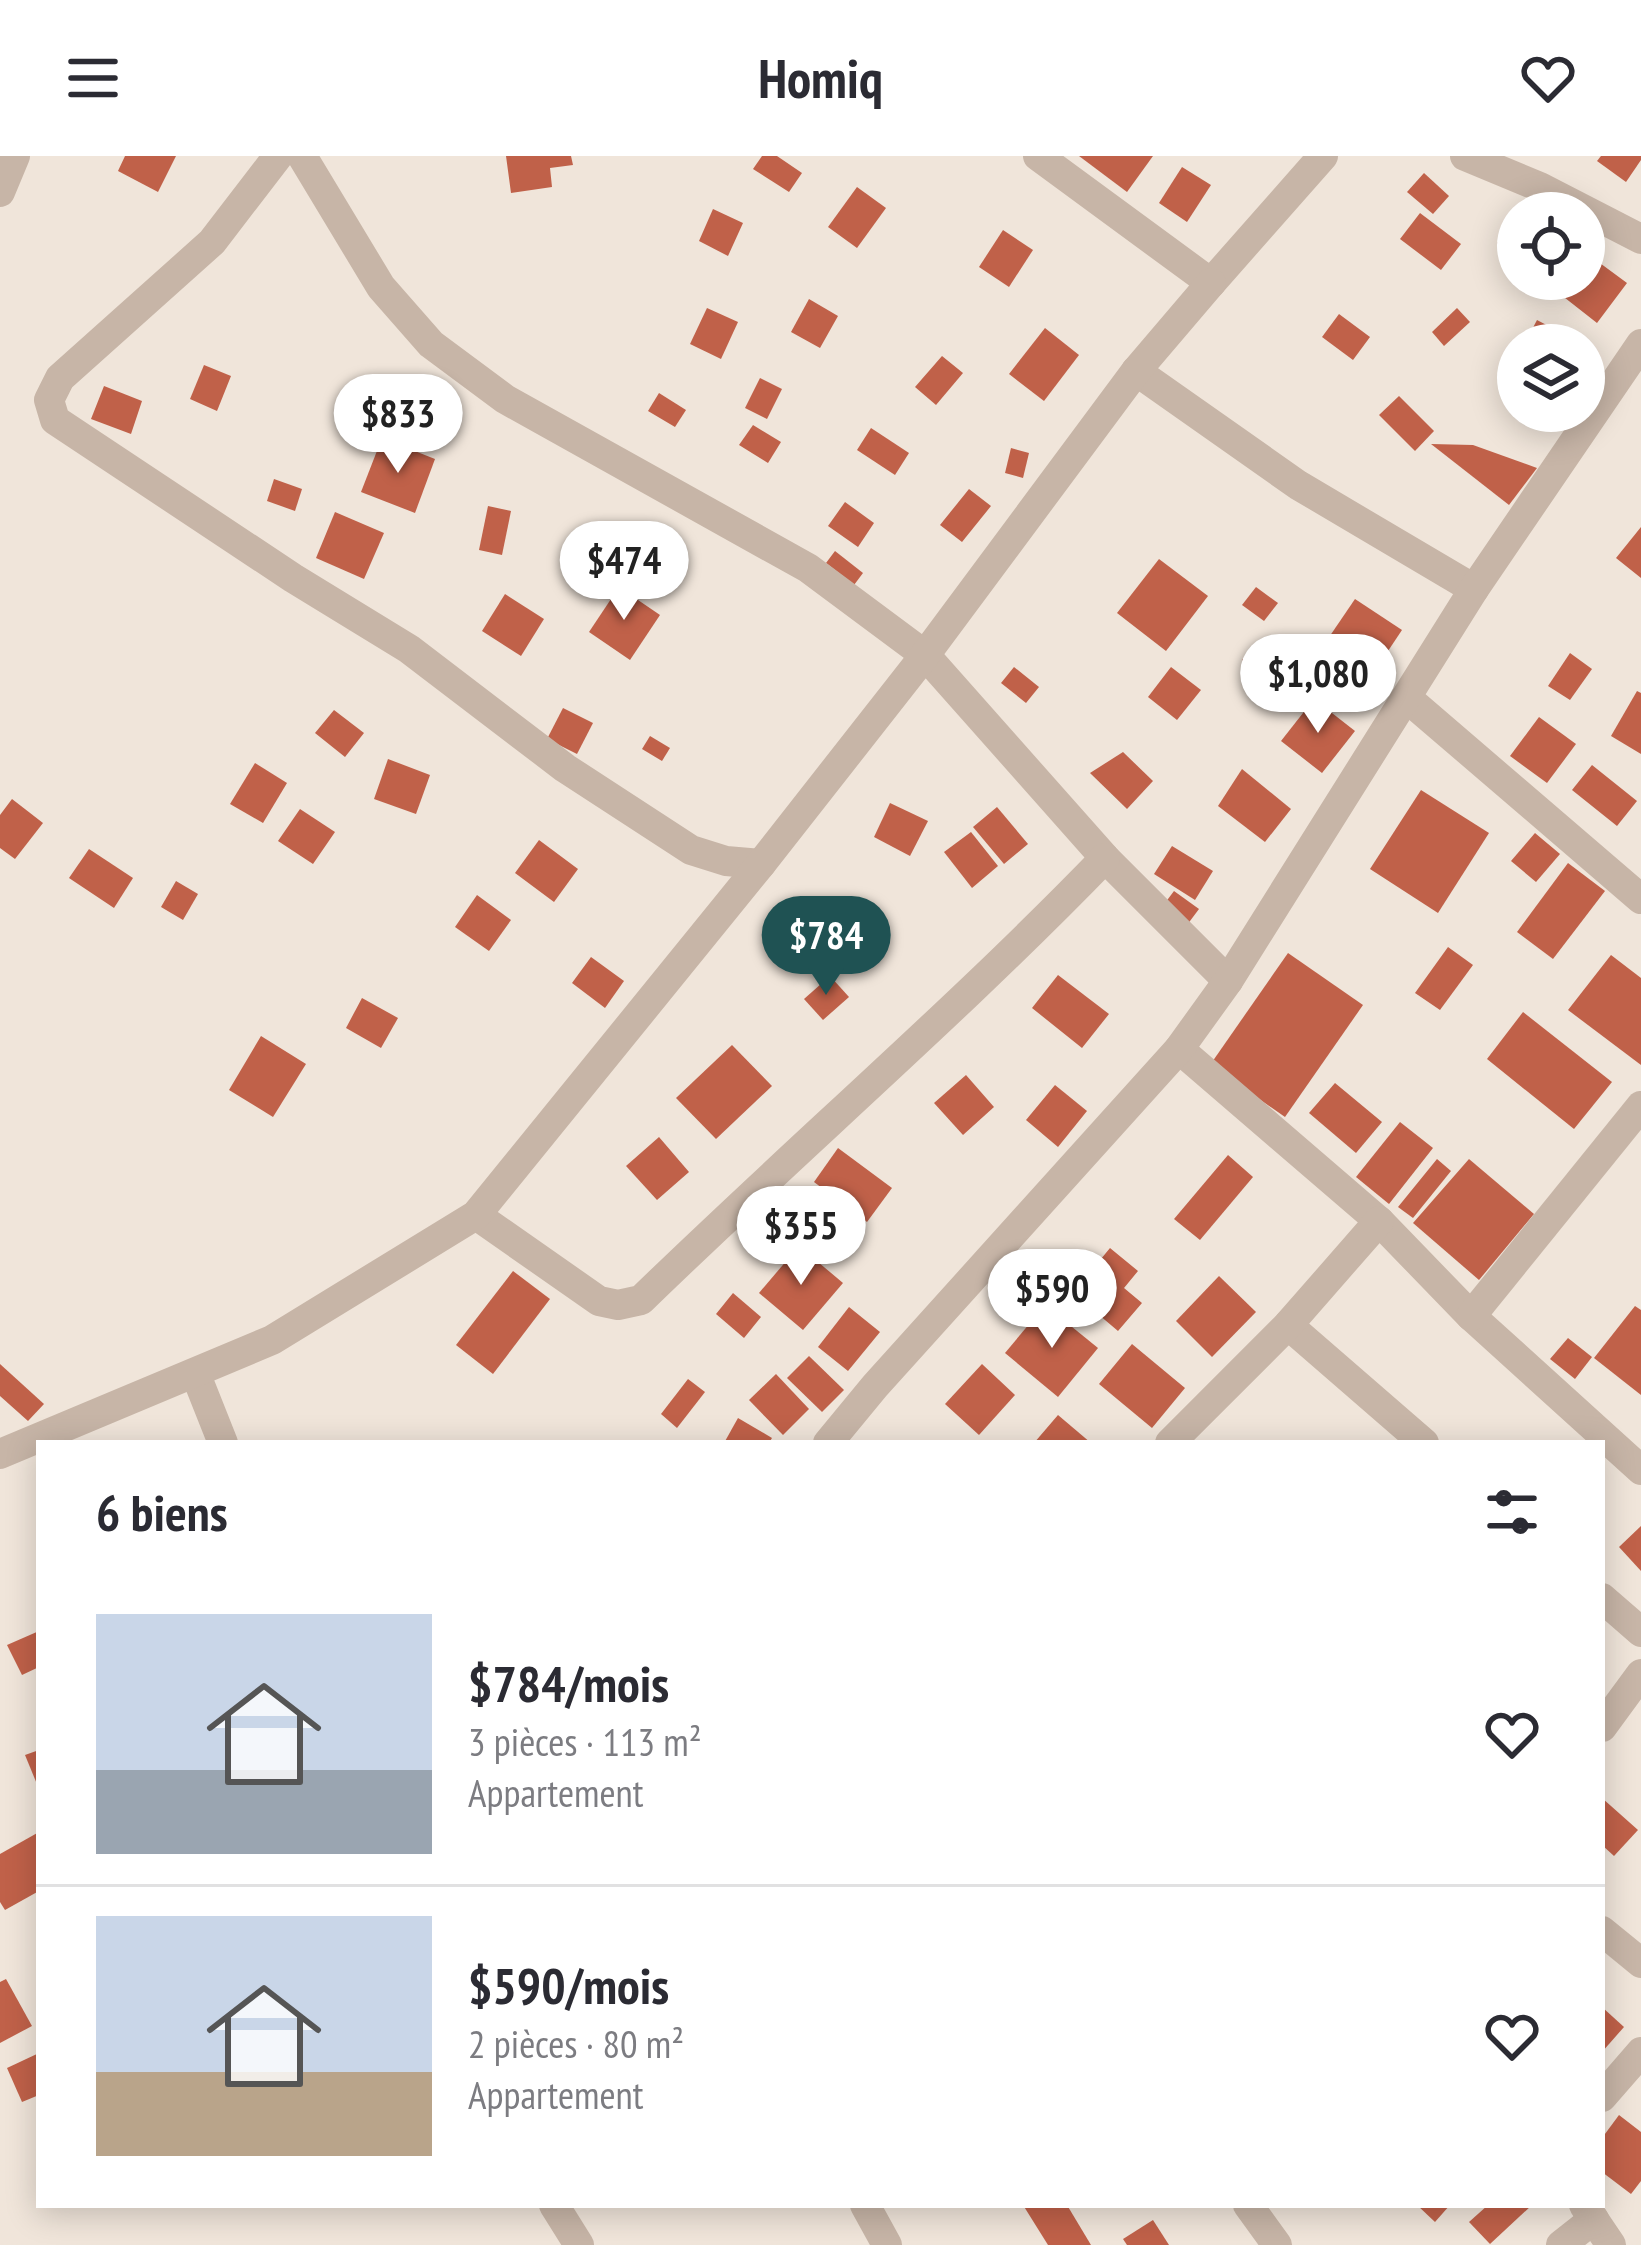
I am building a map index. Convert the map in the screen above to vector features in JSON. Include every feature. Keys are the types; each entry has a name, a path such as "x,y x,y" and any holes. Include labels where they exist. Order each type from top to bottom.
{"street":[{"path":"0,192 15,156"},
{"path":"278,156 212,242 60,378 49,400 55,420 409,650 565,768 691,850 726,861 760,864"},
{"path":"302,156 381,286 431,344 505,399 808,568 925,655 1105,858 1228,980"},
{"path":"1038,156 1211,283"},
{"path":"0,1454 272,1340 476,1215 925,655 1136,370 1323,156"},
{"path":"1465,156 1540,187 1641,239"},
{"path":"830,1440 1179,1049 1228,980 1474,589 1641,344"},
{"path":"1136,370 1298,484 1474,589"},
{"path":"1408,699 1641,899"},
{"path":"476,1215 599,1301 619,1305 641,1300 758,1186 1007,959 1105,858"},
{"path":"1179,1049 1379,1221 1471,1316 1641,1470"},
{"path":"1471,1316 1641,1106"},
{"path":"1172,1440 1288,1325 1379,1221"},
{"path":"1288,1325 1421,1440"},
{"path":"196,1375 222,1440"},
{"path":"1605,1601 1641,1632"},
{"path":"1605,1723 1641,1674"},
{"path":"1605,1934 1641,1964"},
{"path":"1605,2094 1641,2052"},
{"path":"556,2208 579,2245"},
{"path":"867,2208 886,2245"},
{"path":"1250,2208 1277,2245"},
{"path":"1561,2245 1596,2223"}],"building":[{"path":"125,156 176,156 158,192 118,171"},
{"path":"506,156 571,156 573,165 550,168 552,187 511,193"},
{"path":"762,156 777,156 802,173 789,192 753,169"},
{"path":"1079,156 1153,156 1127,192"},
{"path":"1601,156 1641,156 1641,160 1626,182 1597,161"},
{"path":"1182,167 1211,185 1187,222 1159,203"},
{"path":"1424,173 1449,196 1433,214 1407,192"},
{"path":"857,187 886,208 857,248 828,227"},
{"path":"713,209 743,223 728,256 699,241"},
{"path":"1420,213 1461,244 1441,270 1400,239"},
{"path":"1003,230 1033,250 1009,287 979,267"},
{"path":"1605,267 1627,283 1597,323 1568,300 1605,300"},
{"path":"809,299 838,316 820,348 791,332"},
{"path":"707,308 738,322 721,359 690,344"},
{"path":"1457,308 1470,322 1444,346 1432,332"},
{"path":"1339,314 1370,337 1353,360 1322,337"},
{"path":"1045,328 1079,355 1044,401 1009,374"},
{"path":"942,356 963,373 936,405 915,387"},
{"path":"204,365 231,376 217,411 190,399"},
{"path":"760,378 782,389 767,419 745,408"},
{"path":"104,386 142,401 131,434 91,419"},
{"path":"659,393 686,410 675,427 648,411"},
{"path":"1399,396 1434,431 1415,451 1379,415"},
{"path":"753,425 781,442 768,463 739,445"},
{"path":"871,428 909,453 895,475 857,450"},
{"path":"382,438 435,459 415,513 361,492"},
{"path":"1431,444 1473,445 1537,468 1509,505"},
{"path":"1011,448 1029,453 1023,478 1005,473"},
{"path":"274,479 302,489 295,511 267,501"},
{"path":"969,489 991,506 962,542 940,525"},
{"path":"845,502 874,523 858,547 828,526"},
{"path":"488,506 511,511 502,555 479,550"},
{"path":"335,512 384,533 364,579 316,558"},
{"path":"1641,527 1641,578 1616,558"},
{"path":"835,551 863,573 854,585 826,563"},
{"path":"1159,559 1208,596 1166,651 1117,613"},
{"path":"619,587 660,615 630,660 589,632"},
{"path":"1256,587 1278,603 1264,621 1242,605"},
{"path":"505,594 544,619 521,656 482,631"},
{"path":"1355,599 1402,630 1368,681 1321,649"},
{"path":"1255,643 1273,658 1261,674 1242,660"},
{"path":"1570,653 1592,669 1570,700 1548,686"},
{"path":"1014,667 1039,687 1026,703 1001,683"},
{"path":"1171,667 1201,690 1177,720 1148,697"},
{"path":"1637,691 1641,693 1641,754 1611,736"},
{"path":"1314,699 1355,731 1322,773 1281,741"},
{"path":"563,708 593,723 577,754 547,739"},
{"path":"334,710 364,733 345,757 315,733"},
{"path":"1539,717 1576,744 1547,783 1510,756"},
{"path":"650,736 670,748 662,761 642,749"},
{"path":"1123,752 1153,781 1127,809 1090,773"},
{"path":"388,759 430,775 416,814 374,799"},
{"path":"255,763 287,783 263,823 230,804"},
{"path":"1592,765 1637,801 1617,826 1572,790"},
{"path":"1242,769 1291,809 1265,842 1218,806"},
{"path":"1421,790 1489,833 1438,913 1370,869"},
{"path":"12,799 43,823 15,859 0,848 0,815"},
{"path":"890,803 928,821 910,856 874,837"},
{"path":"997,807 1028,844 1004,864 973,827"},
{"path":"300,809 335,832 313,864 278,841"},
{"path":"971,832 998,866 972,888 944,852"},
{"path":"1535,833 1560,854 1536,882 1511,861"},
{"path":"539,840 578,869 554,902 515,873"},
{"path":"1172,846 1213,871 1195,900 1154,874"},
{"path":"89,849 133,878 114,908 69,878"},
{"path":"1568,863 1605,891 1553,959 1517,932"},
{"path":"176,881 198,894 183,920 161,907"},
{"path":"1174,891 1199,909 1184,929 1159,911"},
{"path":"477,895 511,920 489,951 455,927"},
{"path":"1448,947 1473,965 1440,1010 1415,993"},
{"path":"1288,953 1363,1005 1285,1117 1210,1065"},
{"path":"1611,955 1641,978 1641,1065 1568,1010"},
{"path":"591,957 624,981 605,1008 572,983"},
{"path":"1058,975 1109,1014 1082,1048 1032,1008"},
{"path":"830,976 849,997 823,1020 804,999"},
{"path":"362,998 398,1018 381,1048 346,1028"},
{"path":"1523,1012 1612,1082 1574,1129 1487,1059"},
{"path":"261,1036 306,1064 273,1117 229,1090"},
{"path":"732,1045 772,1086 716,1139 676,1098"},
{"path":"966,1075 994,1107 963,1135 934,1103"},
{"path":"1335,1083 1382,1122 1356,1153 1309,1113"},
{"path":"1055,1085 1087,1111 1058,1147 1026,1120"},
{"path":"1400,1122 1433,1148 1389,1204 1356,1177"},
{"path":"659,1137 689,1172 657,1200 626,1166"},
{"path":"838,1148 892,1188 867,1222 814,1182"},
{"path":"1228,1155 1253,1177 1200,1240 1174,1219"},
{"path":"1437,1159 1451,1171 1413,1218 1398,1207"},
{"path":"1469,1159 1534,1214 1479,1280 1413,1223"},
{"path":"799,1246 843,1283 803,1330 759,1293"},
{"path":"1110,1248 1138,1271 1124,1288 1142,1303 1118,1331 1066,1287 1089,1259 1096,1265"},
{"path":"513,1271 550,1299 493,1374 456,1345"},
{"path":"1219,1276 1256,1312 1212,1357 1176,1321"},
{"path":"733,1293 761,1317 744,1338 716,1314"},
{"path":"1045,1305 1098,1348 1058,1397 1005,1353"},
{"path":"1635,1306 1641,1310 1641,1395 1594,1358"},
{"path":"849,1307 880,1332 848,1371 818,1347"},
{"path":"1568,1338 1592,1357 1575,1379 1550,1359"},
{"path":"1132,1344 1185,1388 1152,1428 1099,1384"},
{"path":"809,1356 844,1390 822,1412 787,1378"},
{"path":"0,1364 44,1404 28,1421 0,1396"},
{"path":"982,1364 1015,1395 979,1435 945,1404"},
{"path":"776,1374 809,1409 783,1435 749,1400"},
{"path":"688,1379 705,1392 677,1428 661,1414"},
{"path":"1058,1415 1087,1440 1037,1440"},
{"path":"738,1418 772,1438 771,1440 726,1440"},
{"path":"1641,1526 1641,1571 1619,1547"},
{"path":"36,1632 36,1668 22,1675 7,1645"},
{"path":"36,1751 36,1782 25,1755"},
{"path":"1605,1801 1638,1830 1614,1856 1605,1848"},
{"path":"36,1834 36,1893 5,1910 0,1902 0,1854"},
{"path":"6,1979 32,2026 0,2043 0,1982"},
{"path":"1605,2010 1624,2027 1605,2049"},
{"path":"36,2054 36,2096 22,2102 7,2068"},
{"path":"1619,2115 1641,2132 1641,2181 1631,2194 1605,2174 1605,2134"},
{"path":"1025,2208 1069,2208 1091,2245 1048,2245"},
{"path":"1420,2208 1447,2208 1435,2222"},
{"path":"1485,2208 1529,2208 1490,2244 1469,2222"},
{"path":"1153,2220 1169,2245 1127,2245 1123,2239"}]}
